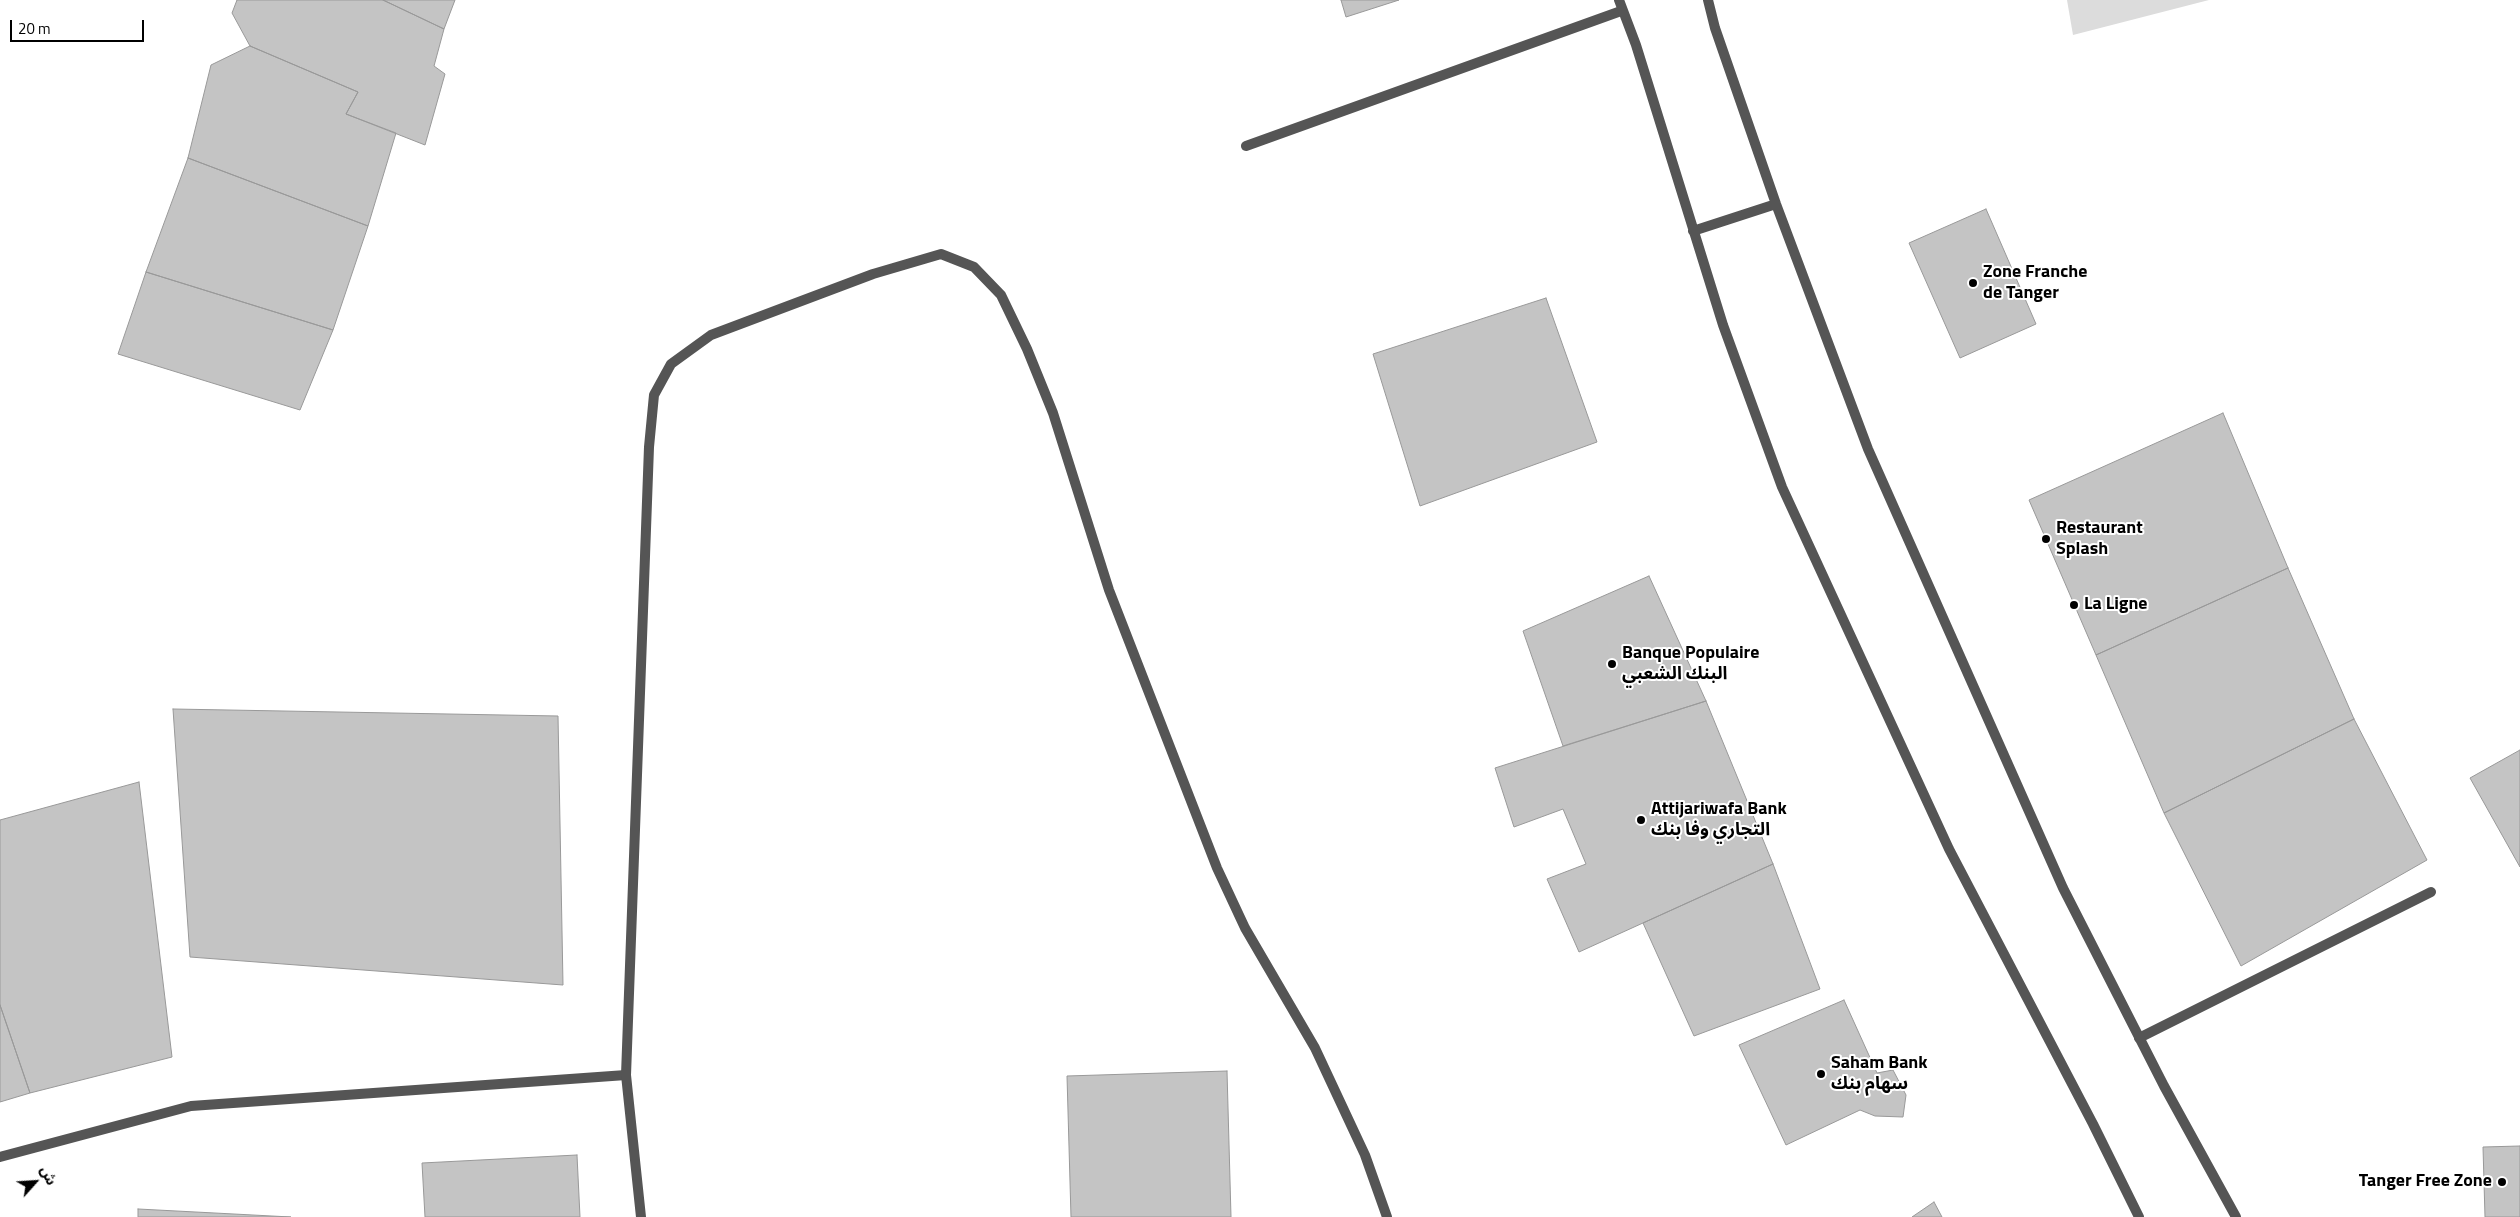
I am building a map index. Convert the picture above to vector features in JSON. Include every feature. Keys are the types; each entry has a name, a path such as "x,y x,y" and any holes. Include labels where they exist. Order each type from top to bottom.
{"street":[{"path":"1618,0 1636,45 1723,325 1782,487 1949,849 2093,1124 2139,1217"},
{"path":"1708,0 1715,28 1776,204 1868,449 2063,888 2139,1038 2236,1217"},
{"path":"1246,146 1621,11"},
{"path":"1693,231 1776,204"},
{"path":"641,1217 626,1075 649,447 654,395 671,364 711,335 874,274 941,254 974,267 1001,295 1023,342 1053,413 1109,590 1218,868 1245,928 1315,1048 1365,1155 1387,1217"},
{"path":"2139,1038 2430,892"},
{"path":"0,1157 191,1106 626,1075"}],"shaded area":[{"path":"2067,0 2209,0 2073,35"}],"building":[{"path":"237,0 383,0 444,29 434,66 445,74 425,145 346,114 358,92 250,46 232,13"},
{"path":"383,0 455,0 444,29"},
{"path":"1341,0 1399,0 1346,17"},
{"path":"250,46 358,92 346,114 396,133 368,226 188,158 211,65"},
{"path":"188,158 368,226 333,330 146,272"},
{"name":"Zone Franche de Tanger","path":"1986,209 2036,324 1960,358 1909,243"},
{"path":"146,272 333,330 300,410 118,354"},
{"path":"1546,298 1597,442 1420,506 1373,354"},
{"path":"2223,413 2288,568 2096,655 2029,500"},
{"path":"2288,568 2354,719 2164,813 2096,655"},
{"path":"1649,576 1706,701 1563,746 1523,631"},
{"path":"1706,701 1773,864 1579,952 1547,879 1586,864 1563,809 1514,827 1495,768"},
{"path":"173,709 558,716 563,985 190,957"},
{"path":"2354,719 2427,860 2241,966 2164,813"},
{"path":"2520,750 2520,867 2470,778"},
{"path":"139,782 172,1057 30,1093 0,1005 0,820"},
{"path":"1773,864 1820,989 1694,1036 1643,923"},
{"path":"1844,1000 1877,1073 1893,1070 1906,1095 1903,1117 1875,1116 1860,1110 1786,1145 1739,1045"},
{"path":"0,1005 30,1093 0,1102"},
{"path":"1227,1071 1231,1217 1071,1217 1067,1076"},
{"name":"Tanger Free Zone","path":"2520,1146 2520,1217 2485,1217 2483,1147"},
{"path":"577,1155 580,1217 425,1217 422,1163"},
{"path":"1934,1202 1942,1217 1912,1217"},
{"path":"138,1209 291,1217 138,1217"}],"place":[{"name":"Zone Franche de Tanger","path":"1973,283"},
{"name":"Restaurant Splash","path":"2046,539"},
{"name":"La Ligne","path":"2074,605"},
{"name":"Banque Populaire البنك الشعبي","path":"1612,664"},
{"name":"Attijariwafa Bank التجاري وفا بنك","path":"1641,820"},
{"name":"Saham Bank سهام بنك","path":"1821,1074"},
{"name":"Tanger Free Zone","path":"2502,1182"}]}
